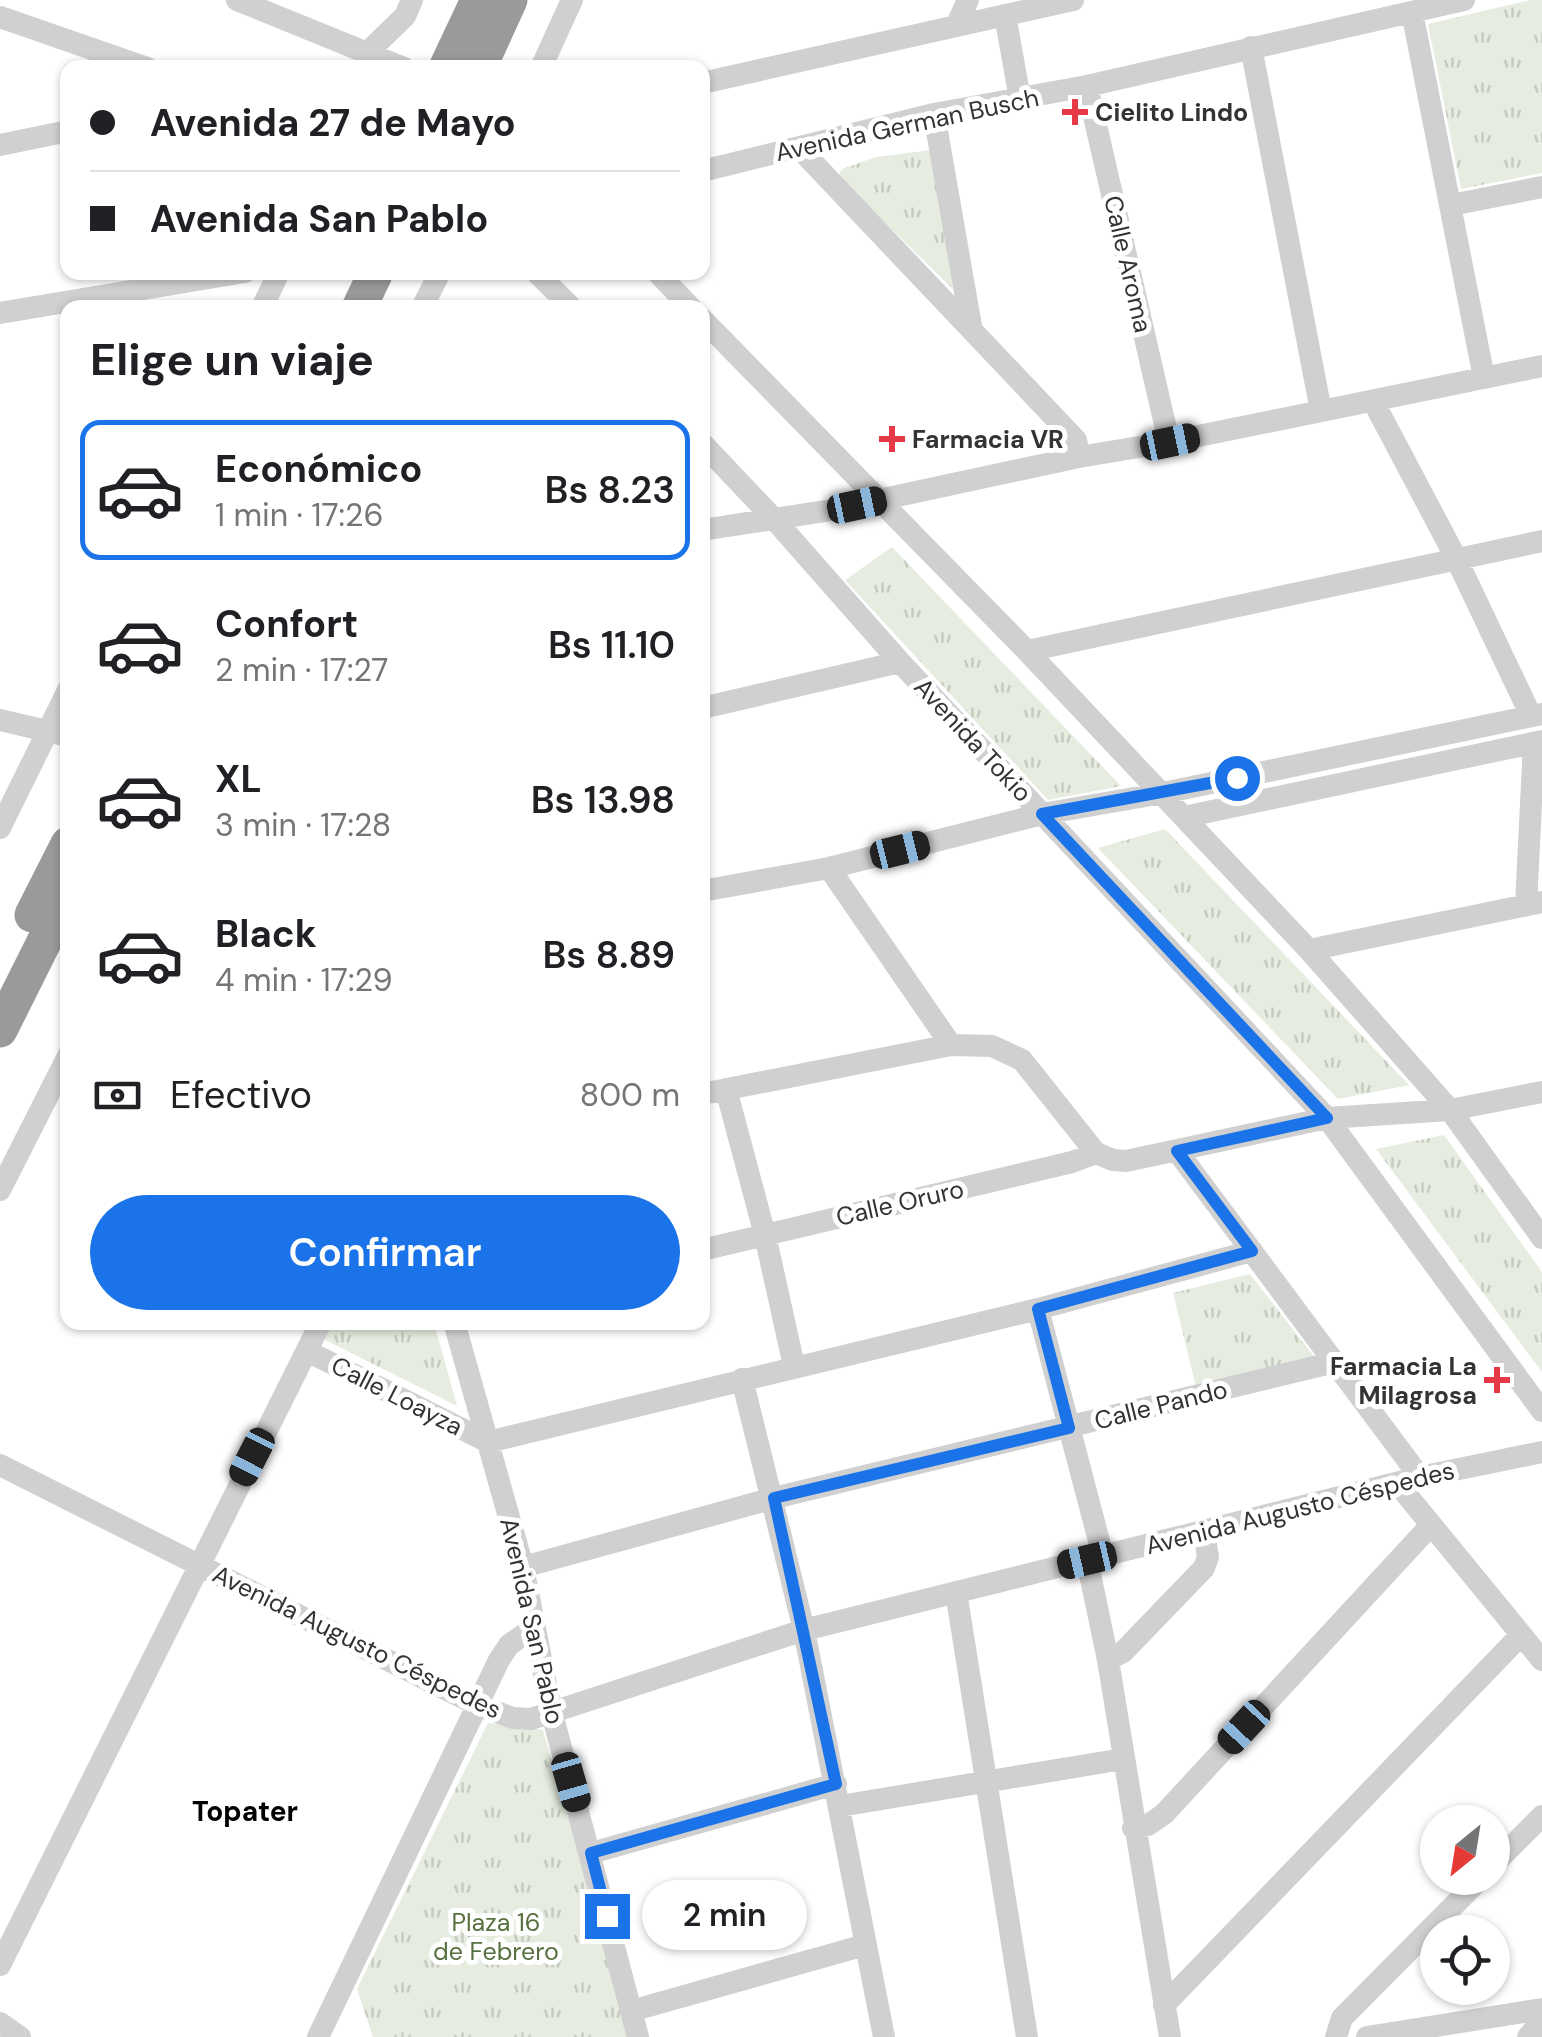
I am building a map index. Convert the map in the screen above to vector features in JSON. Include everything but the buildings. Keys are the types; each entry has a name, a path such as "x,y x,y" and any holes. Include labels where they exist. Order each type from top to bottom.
{"highway":[{"path":"450,60 478,0"},
{"path":"482,60 510,0"},
{"path":"0,980 60,860"},
{"path":"0,1030 60,910"}],"street":[{"path":"237,0 387,60"},
{"path":"368,51 405,16 412,0"},
{"path":"544,60 572,0"},
{"path":"957,24 968,0"},
{"path":"710,81 1073,0"},
{"name":"Avenida German Busch","path":"710,169 934,114 1087,86 1464,0"},
{"path":"1412,12 1484,378"},
{"path":"1005,15 1020,99"},
{"path":"0,17 124,60"},
{"path":"1251,47 1321,411"},
{"name":"Calle Aroma","path":"1087,86 1170,442"},
{"path":"934,114 971,326"},
{"path":"0,145 60,132"},
{"path":"798,148 1076,440 1078,457"},
{"path":"1450,204 1542,187"},
{"path":"78,300 197,280"},
{"path":"544,280 564,300"},
{"path":"665,280 684,300"},
{"path":"0,313 60,303"},
{"path":"710,327 882,500 1310,950 1450,1110 1542,1238"},
{"path":"710,529 882,500 1078,457 1542,366"},
{"path":"710,890 828,868 1042,814 1163,793 1536,715 1373,401"},
{"name":"Avenida Tokio","path":"710,451 900,662 1327,1118 1542,1411"},
{"path":"1027,651 1542,540"},
{"path":"710,706 900,662"},
{"path":"0,720 58,732 0,828"},
{"path":"1184,817 1538,742 1534,903 1310,950"},
{"path":"828,868 951,1045"},
{"path":"794,1366 765,1235 714,1092 951,1045 992,1046 1022,1060 1096,1153 1126,1162 1327,1118 1450,1110 1542,1092"},
{"path":"0,1190 60,1072"},
{"path":"1177,1151 1420,1477"},
{"name":"Calle Oruro","path":"710,1248 1096,1153"},
{"path":"488,1442 1038,1309 1252,1251"},
{"path":"1038,1309 1069,1428 1095,1558 1133,1828 1170,2037"},
{"path":"0,1964 317,1330"},
{"name":"Avenida San Pablo","path":"456,1330 523,1567 552,1710 638,2037"},
{"name":"Calle Loayza","path":"307,1351 488,1442"},
{"name":"Calle Pando","path":"523,1567 774,1498 1335,1362"},
{"path":"742,1379 804,1630 884,2037"},
{"name":"Avenida Augusto Céspedes","path":"0,1466 477,1705 513,1718 531,1719 804,1630 1420,1477 1542,1452"},
{"path":"1397,1484 1542,1660"},
{"path":"1133,1828 1148,1825 1164,1814 1431,1525"},
{"path":"1108,1660 1123,1652 1204,1568 1208,1557 1204,1532"},
{"path":"956,1592 1027,2037"},
{"path":"328,2032 477,1705 508,1645 533,1628"},
{"path":"1164,2005 1522,1635"},
{"path":"591,1853 838,1795 986,1782 1123,1759"},
{"path":"1510,1848 1542,1816"},
{"path":"1336,2037 1342,2018 1464,1895"},
{"path":"631,2011 864,1945"},
{"path":"1366,2037 1542,2008"},
{"path":"1528,2037 1542,2020"},
{"path":"0,2024 20,2037"}],"green space":[{"path":"1542,0 1542,173 1461,189 1428,24"},
{"path":"932,150 954,290 838,177 842,169 876,157"},
{"path":"892,547 1121,786 1048,800 845,580"},
{"path":"1165,829 1410,1085 1338,1099 1098,848"},
{"path":"1444,1135 1542,1272 1542,1372 1376,1149"},
{"path":"1250,1274 1315,1358 1197,1391 1173,1293"},
{"path":"328,1330 436,1330 457,1406 323,1339"},
{"name":"Plaza 16 de Febrero","path":"488,1723 543,1730 631,2037 373,2037 357,1989"}],"place":[{"name":"Cielito Lindo","path":"1075,112"},
{"name":"Farmacia VR","path":"892,439"},
{"name":"Farmacia La Milagrosa","path":"1497,1380"}],"district":[{"name":"Topater","path":"245,1811"}],"route":[{"path":"607,1916 591,1853 836,1784 774,1498 1069,1428 1038,1309 1252,1251 1177,1151 1327,1118 1042,814 1237,778"}]}
